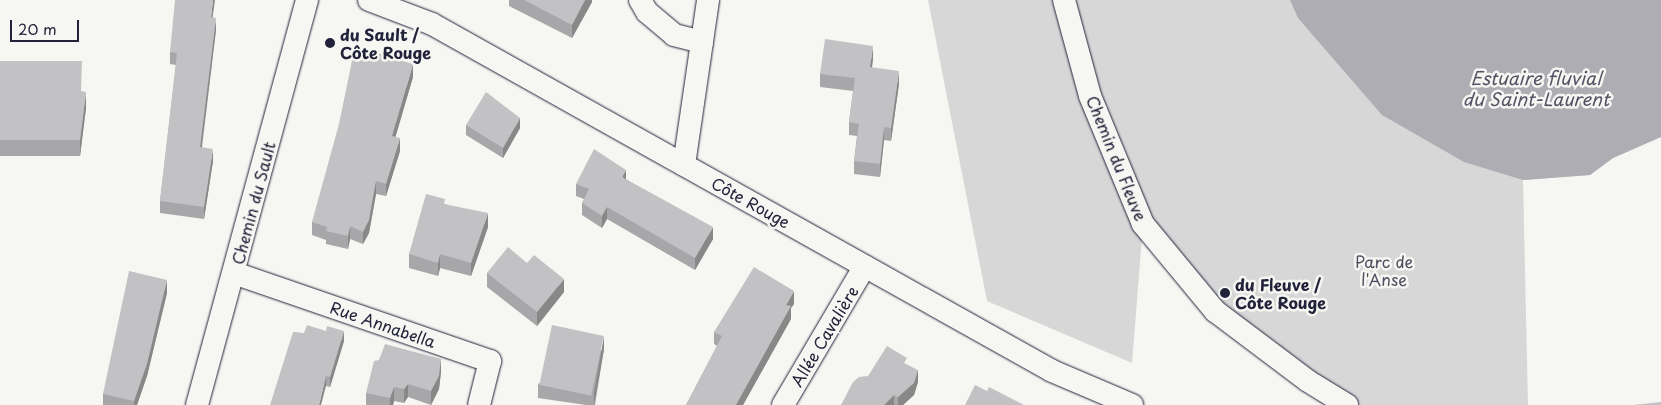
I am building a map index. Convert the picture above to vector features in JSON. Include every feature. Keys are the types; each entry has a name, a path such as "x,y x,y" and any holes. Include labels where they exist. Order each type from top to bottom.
{"street":[{"name":"Chemin du Sault","path":"197,405 307,0"},
{"name":"Côte Rouge","path":"369,0 432,24 1052,371 1093,397 1132,405"},
{"path":"640,0 647,12 674,35 702,42"},
{"path":"684,165 708,0"},
{"name":"Chemin du Fleuve","path":"1064,0 1090,96 1143,224 1215,311 1308,381 1347,405"},
{"name":"Allée Cavalière","path":"783,405 865,266"},
{"name":"Rue Annabella","path":"234,273 490,361 478,405"}],"green space":[{"name":"Parc de l'Anse","path":"928,0 1661,0 1661,137 1613,158 1590,175 1523,180 1528,405 1347,405 1225,318 1143,225 1132,363 987,301"}],"water":[{"name":"Estuaire fluvial du Saint-Laurent","path":"1290,0 1661,0 1661,137 1613,158 1590,175 1523,180 1464,162 1382,115 1298,18"}],"building":[{"path":"175,0 213,0 211,17 216,18 200,147 213,149 204,207 160,201 177,53 170,52"},
{"path":"524,0 585,0 572,25"},
{"path":"825,39 873,46 870,67 899,71 891,128 884,127 880,164 854,161 859,124 849,122 855,78 820,74"},
{"path":"355,46 413,64 392,136 400,138 386,184 376,181 369,220 363,232 350,226 348,236 326,231 327,227 312,222 339,124"},
{"path":"0,61 82,61 81,91 86,92 80,140 0,140"},
{"path":"486,92 520,118 503,148 466,125"},
{"path":"594,149 626,170 622,177 713,227 695,258 607,207 602,216 582,203 589,189 576,184"},
{"path":"426,194 445,199 444,204 488,213 471,263 440,254 438,263 409,254"},
{"path":"508,247 527,263 534,255 564,279 537,312 487,273"},
{"path":"754,267 794,291 786,305 791,306 736,405 686,405 722,336 714,332"},
{"path":"129,271 167,280 147,364 134,401 103,394"},
{"path":"307,325 326,331 327,326 344,331 330,377 326,376 319,405 270,405 293,332 304,333"},
{"path":"552,325 604,336 591,396 539,385"},
{"path":"385,344 441,359 439,376 431,391 408,384 404,389 394,387 390,398 366,393 374,361 379,360"},
{"path":"887,346 907,358 904,363 918,370 914,383 898,397 894,395 884,405 841,405 853,382 859,377 868,376"},
{"path":"975,385 987,391 989,387 1024,405 965,405"},
{"path":"1661,402 1661,405 1633,405"}],"place":[{"name":"du Sault / Côte Rouge","path":"330,43"},
{"name":"du Fleuve / Côte Rouge","path":"1225,293"}]}
